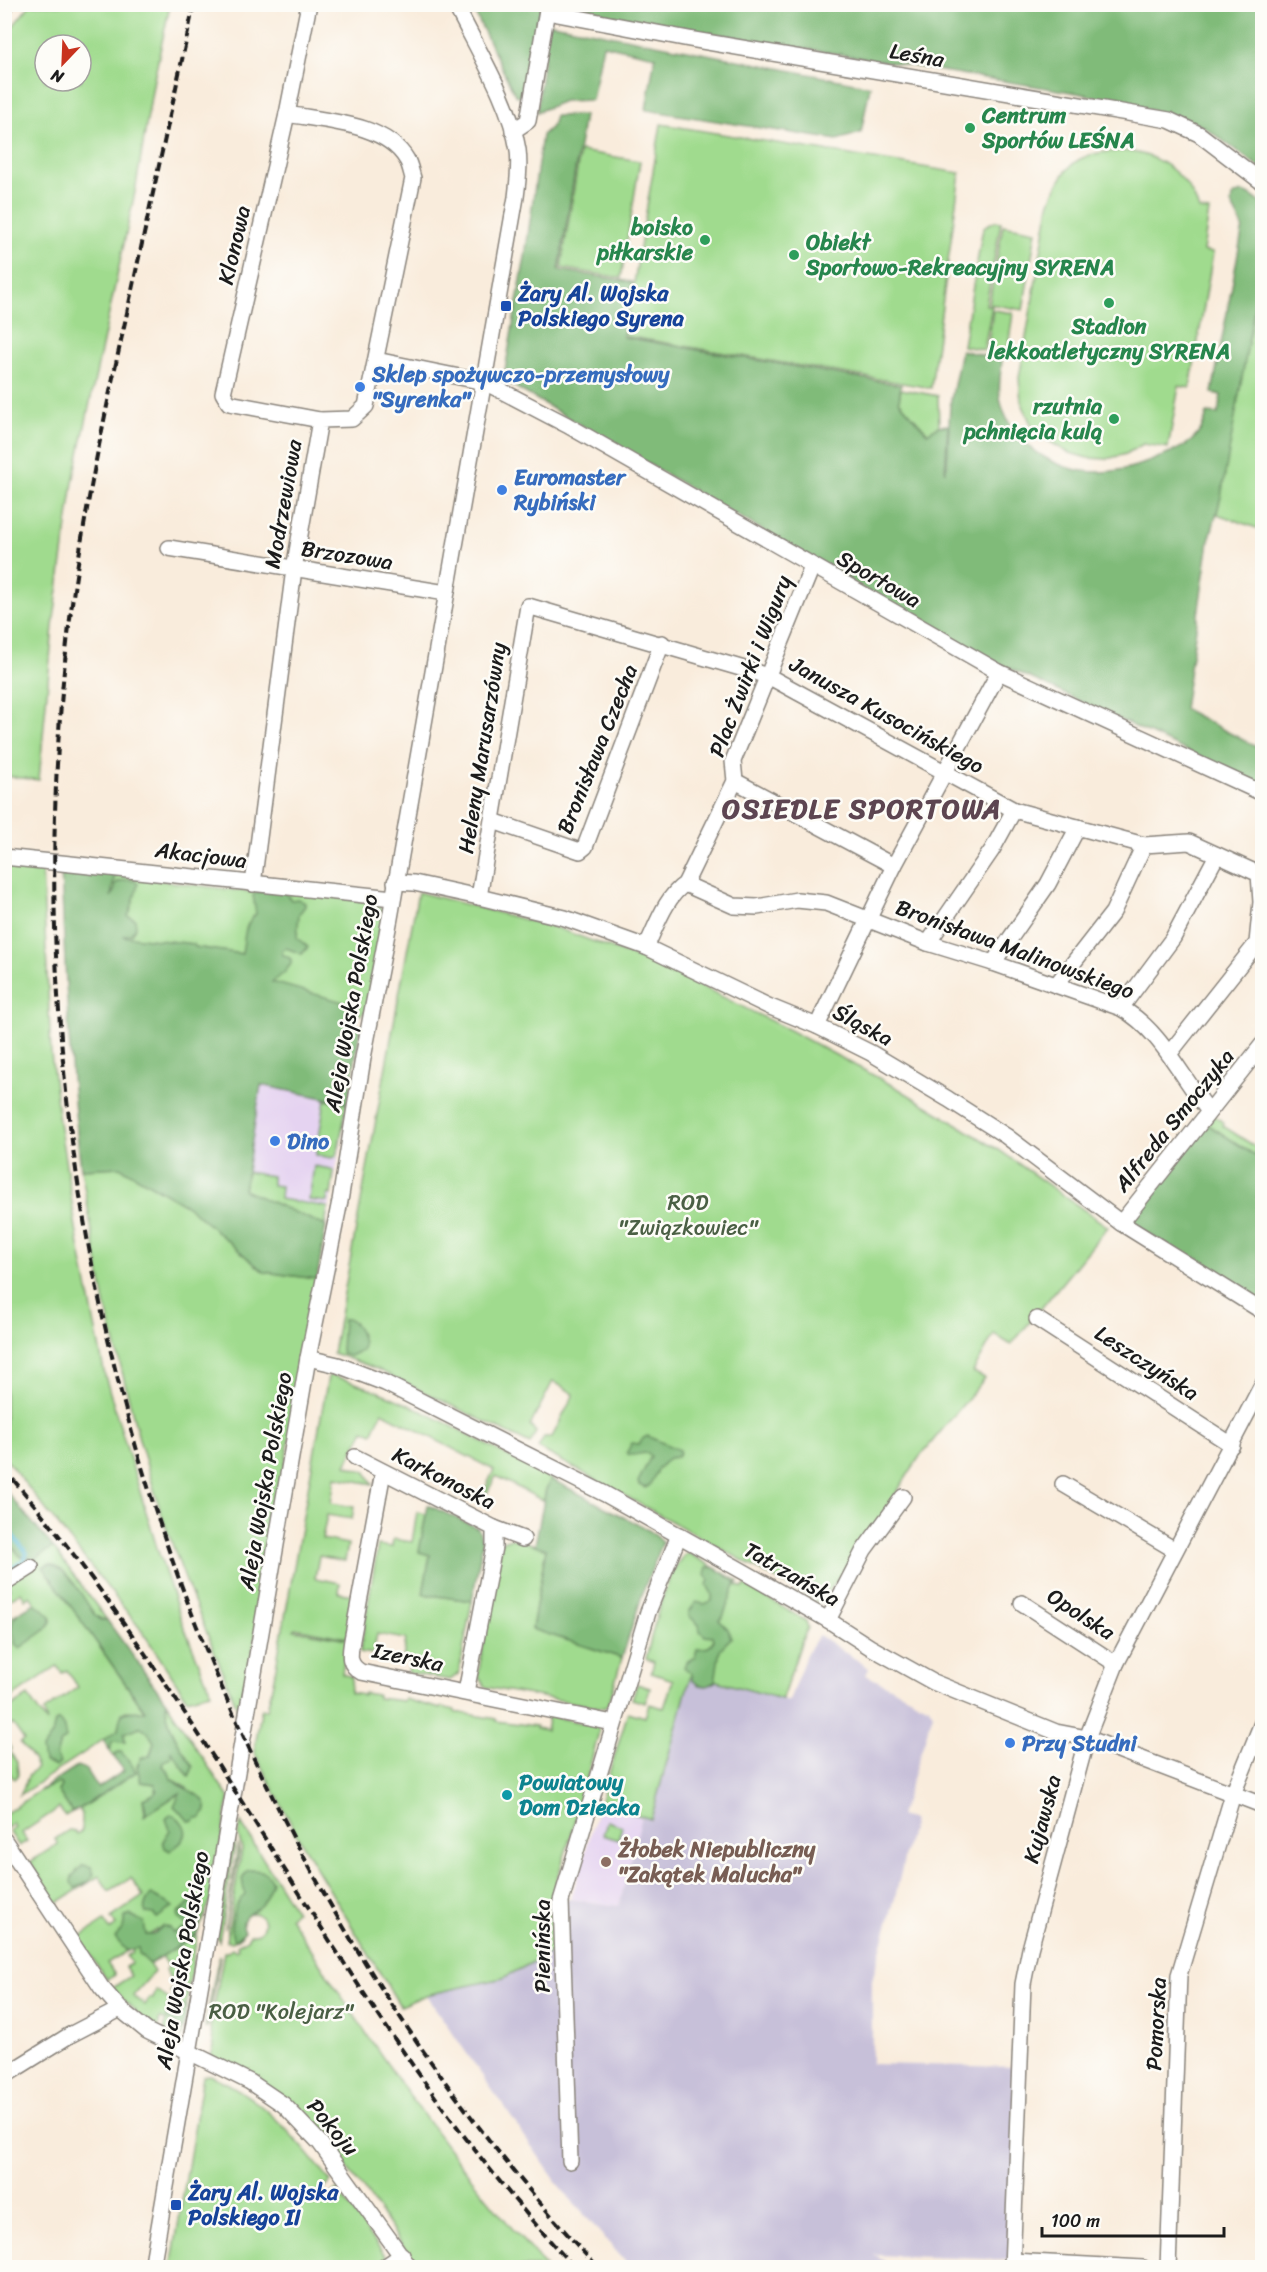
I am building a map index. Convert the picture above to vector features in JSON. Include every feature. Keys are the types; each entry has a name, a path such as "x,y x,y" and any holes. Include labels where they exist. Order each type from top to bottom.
{"street":[{"name":"Klonowa","path":"309,4 287,114 223,393 229,403 320,420"},
{"name":"Aleja Wojska Polskiego","path":"152,2268 308,1358 340,1201 363,1058 484,382 519,172 513,131 504,104 455,4"},
{"path":"513,131 528,121 548,8"},
{"name":"Leśna","path":"548,8 689,39 1169,120 1199,134 1263,182"},
{"name":"Modrzewiowa","path":"253,884 294,569 320,420 352,419 366,406 413,178 406,159 397,148 374,130 287,114"},
{"name":"Sportowa","path":"376,360 484,382 567,425 999,672 1263,793"},
{"name":"Brzozowa","path":"169,548 446,593"},
{"name":"Plac Żwirki i Wigury","path":"646,947 672,897 677,889 685,884 735,781 733,761 812,567"},
{"name":"Janusza Kusocińskiego","path":"528,606 662,643 768,676 1014,810 1144,844 1189,842 1259,874 1260,943 1169,1054"},
{"name":"Heleny Marusarzówny","path":"479,897 528,606"},
{"name":"Bronisława Czecha","path":"493,821 580,851 585,847 662,643"},
{"path":"817,1026 894,866 999,672"},
{"name":"Plac Żwirki i Wigury","path":"735,781 894,866"},
{"path":"928,943 992,850 1014,810"},
{"path":"993,963 1048,884 1078,827"},
{"path":"1056,985 1113,912 1144,844"},
{"path":"1121,1008 1173,938 1216,855"},
{"name":"Akacjowa","path":"4,857 393,898"},
{"name":"Śląska","path":"395,882 479,897 565,918 646,947 768,1006 817,1026 871,1053 996,1130 1120,1223 1263,1311"},
{"name":"Bronisława Malinowskiego","path":"685,884 734,906 757,907 796,900 826,903 928,943 1121,1008 1134,1015 1169,1054 1209,1112"},
{"name":"Alfreda Smoczyka","path":"1120,1223 1263,1045"},
{"name":"Leszczyńska","path":"1037,1319 1232,1444"},
{"name":"Tatrzańska","path":"308,1358 338,1365 385,1383 531,1455 679,1535 933,1682 1056,1732 1087,1738 1263,1805"},
{"name":"Kujawska","path":"1012,2264 1023,1984 1030,1949 1087,1738 1116,1664 1263,1385"},
{"name":"Karkonoska","path":"355,1457 494,1528 494,1546 466,1692"},
{"name":"Izerska","path":"383,1472 352,1640 349,1658 351,1663 361,1672 613,1723"},
{"path":"1063,1484 1175,1550"},
{"path":"828,1620 864,1550 903,1497"},
{"path":"494,1528 523,1539"},
{"name":"Pienińska","path":"570,2161 561,1900 613,1723 655,1592 679,1535"},
{"path":"4,1584 32,1567"},
{"name":"Opolska","path":"1022,1603 1116,1664"},
{"name":"Pomorska","path":"1168,2268 1179,1976 1233,1794 1263,1724"},
{"name":"Pokoju","path":"4,1840 101,1987 120,2009 147,2031 250,2082 284,2105 320,2144 406,2261"},
{"path":"4,2076 70,2035 120,2009"},
{"path":"383,2268 406,2261"},
{"path":"1012,2264 1143,2268"}],"shaded area":[{"path":"261,1085 348,1103 326,1226 244,1191"},
{"path":"819,1635 869,1668 866,1675 929,1707 933,1714 900,1816 913,1820 895,1898 872,1980 872,2064 1019,2067 1011,2260 874,2255 886,2262 886,2267 630,2267 560,2187 426,1995 503,1978 554,1951 553,1902 570,1899 619,1906 642,1816 651,1818 691,1674 789,1701 806,1655"},
{"name":"Żłobek Niepubliczny \"Zakątek Malucha\"","path":"600,1803 642,1816 619,1906 571,1899"}],"green space":[{"path":"30,5 170,5 154,79 135,192 73,482 53,626 39,780 4,776 4,37"},
{"path":"471,5 542,5 526,100 515,95"},
{"path":"579,5 1262,5 1262,169 1204,127 1179,117 1083,94 613,17"},
{"path":"548,23 870,86 861,133 837,140 646,110 655,56 603,45 592,100 564,101 537,112"},
{"path":"584,115 559,270 632,282 623,337 901,385 899,401 927,433 939,426 948,425 945,472 950,405 961,350 1002,360 1000,397 1004,413 1012,427 1036,451 1066,467 1098,472 1122,470 1177,450 1196,437 1207,413 1218,414 1221,395 1212,393 1243,227 1231,204 1232,197 1244,193 1262,204 1262,264 1221,497 1209,541 1184,709 1262,750 1262,786 966,648 510,384 511,379 505,370 525,257 542,135 552,126 555,116"},
{"name":"Obiekt Sportowo-Rekreacyjny SYRENA","path":"661,124 960,173 931,388 625,336"},
{"path":"580,151 640,161 621,278 561,268"},
{"path":"1124,151 1161,162 1171,168 1188,186 1199,210 1209,211 1203,251 1213,253 1190,388 1179,386 1168,448 1143,444 1126,454 1107,459 1087,458 1067,452 1047,440 1031,424 1021,401 1019,378 1049,205 1055,190 1061,178 1076,162 1096,153"},
{"path":"995,221 1001,222 986,305 992,306 984,350 963,346 982,233 985,226"},
{"path":"1003,225 1036,231 1023,310 989,304"},
{"path":"1262,265 1262,530 1217,514"},
{"path":"993,310 1013,313 1007,354 987,351"},
{"path":"901,389 938,396 939,426 928,433 899,401"},
{"path":"4,867 42,868 51,1053 59,1122 78,1240 105,1376 157,1548 182,1622 211,1692 187,1699 142,1631 5,1458"},
{"path":"61,868 115,872 111,897 115,884 118,882 129,880 138,883 128,916 135,919 136,927 131,934 123,936 194,944 195,947 242,954 247,927 256,914 253,895 264,890 273,890 285,892 291,900 298,899 305,903 299,914 297,938 308,947 302,954 286,948 282,950 282,954 291,959 291,964 272,982 357,1006 353,1021 360,1027 360,1031 348,1103 261,1085 244,1190 326,1226 317,1279 264,1272 186,1205 120,1167 81,1169 70,1056"},
{"path":"115,875 250,892 251,888 377,902 383,911 383,918 366,1011 361,1015 355,1013 356,1006 271,982 243,954 194,947 194,944 102,934"},
{"name":"ROD \"Związkowiec\"","path":"418,892 557,928 665,968 791,1031 899,1089 999,1150 1108,1227 1011,1345 994,1334 973,1372 985,1378 918,1459 860,1549 820,1603 538,1448 544,1437 552,1437 574,1394 553,1381 530,1426 536,1432 530,1444 377,1369 333,1353"},
{"path":"325,1100 347,1104 337,1156 332,1158 316,1155"},
{"path":"1215,1116 1224,1123 1223,1126 1262,1151 1262,1160 1207,1124"},
{"path":"1207,1124 1262,1160 1262,1187 1257,1197 1262,1200 1262,1302 1128,1222"},
{"path":"314,1166 331,1169 334,1172 331,1195 328,1194 327,1202 309,1200"},
{"path":"120,1167 186,1205 264,1272 317,1279 241,1717 162,1516 139,1439 105,1304 81,1169"},
{"path":"247,1172 272,1176 272,1185 281,1186 280,1199 328,1207 325,1226 244,1191"},
{"path":"343,1319 349,1319 355,1324 362,1341 362,1350 350,1356 342,1354 341,1350"},
{"path":"331,1375 416,1408 551,1479 544,1501 496,1476 487,1493 484,1491 494,1470 382,1412 372,1434 364,1430 346,1465 366,1472 373,1484 335,1477 331,1503 354,1507 352,1519 327,1515 322,1539 348,1544 345,1561 319,1556 315,1578 340,1583 339,1593 355,1595 348,1638 295,1628 294,1630 347,1639 342,1674 352,1677 350,1693 363,1695 364,1693 377,1695 377,1698 403,1701 404,1699 441,1709 442,1707 455,1710 455,1712 496,1719 496,1721 536,1726 536,1728 546,1730 549,1716 597,1726 599,1732 574,1826 550,1901 553,1902 554,1951 503,1978 426,1995 400,2006 300,1841 254,1752 261,1711 262,1709 267,1710 274,1678 328,1377"},
{"path":"647,1436 679,1450 680,1453 677,1457 669,1458 658,1469 649,1486 645,1488 638,1482 651,1456 644,1453 629,1455 627,1452 632,1443 639,1444"},
{"path":"551,1479 650,1531 663,1542 645,1586 622,1658 532,1629 546,1549 535,1545 546,1489"},
{"path":"5,1490 53,1547 35,1559 20,1556 5,1537"},
{"path":"428,1505 478,1528 483,1541 472,1601 423,1594 430,1555 419,1552"},
{"path":"417,1512 426,1514 419,1552 430,1555 423,1594 472,1601 459,1673 450,1680 408,1673 410,1660 403,1659 406,1639 377,1634 373,1654 360,1652 378,1545 392,1547 393,1539 412,1542"},
{"path":"4,1537 20,1556 35,1559 53,1547 107,1620 91,1611 66,1575 58,1568 49,1564 44,1567 145,1712 126,1711 122,1713 118,1730 20,1795 29,1775 37,1768 20,1743 24,1740 13,1724 5,1728 5,1711 28,1696 47,1723 44,1711 78,1687 67,1670 62,1673 57,1666 5,1702 5,1621 16,1614 13,1621 50,1616 37,1606 30,1596 25,1599 21,1592 7,1601 5,1592 10,1588 5,1580"},
{"path":"511,1538 546,1548 532,1629 622,1658 609,1703 604,1708 485,1687 478,1676 500,1546 502,1541"},
{"path":"688,1553 738,1581 736,1585 743,1588 745,1585 806,1621 808,1628 782,1699 691,1674 651,1819 600,1803 628,1712 645,1717 649,1704 664,1708 673,1680 651,1673 654,1662 646,1659 667,1585 681,1559"},
{"path":"49,1564 69,1577 94,1614 101,1620 107,1620 166,1702 171,1728 193,1767 189,1776 171,1751 171,1758 164,1761 162,1765 171,1779 200,1797 204,1802 206,1807 201,1818 189,1821 174,1806 180,1793 144,1816 146,1810 143,1799 157,1790 155,1784 141,1782 137,1767 141,1758 150,1756 154,1742 148,1732 139,1727 124,1733 125,1742 112,1741 110,1751 103,1740 118,1730 122,1714 145,1711 43,1567"},
{"path":"707,1567 715,1568 736,1582 723,1617 719,1620 728,1629 731,1638 720,1649 715,1682 707,1686 699,1685 692,1680 692,1674 684,1667 686,1662 695,1657 697,1649 709,1647 714,1640 713,1637 705,1636 700,1631 699,1625 689,1616 696,1602 704,1604 712,1601 712,1594 707,1585 709,1580 705,1574"},
{"path":"35,1603 51,1616 51,1622 44,1631 20,1648 15,1644 13,1620 15,1616"},
{"path":"637,1684 650,1688 645,1703 632,1699"},
{"path":"166,1702 229,1798 210,1902 197,1934 198,1904 192,1902 178,1912 187,1928 173,1933 163,1926 149,1935 145,1934 144,1927 125,1949 127,1951 107,1963 115,1975 107,1980 79,1938 104,1921 110,1930 116,1925 111,1918 143,1896 131,1878 109,1891 99,1876 57,1903 30,1862 58,1844 55,1839 69,1830 77,1834 82,1831 82,1814 79,1809 136,1772 121,1753 117,1753 114,1757 110,1751 112,1741 125,1742 124,1732 141,1727 148,1732 154,1742 149,1758 143,1757 137,1765 141,1782 155,1784 157,1787 154,1794 143,1799 145,1815 187,1788 171,1779 162,1765 164,1761 171,1758 170,1749 189,1776 192,1770 171,1728"},
{"path":"59,1720 63,1725 66,1738 60,1744 56,1755 60,1763 56,1767 44,1762 42,1749 52,1735 55,1722"},
{"path":"8,1743 11,1749 9,1751 17,1762 18,1775 14,1779 9,1773 5,1776 5,1745"},
{"path":"121,1752 130,1762 136,1772 79,1809 72,1812 58,1791 60,1783 39,1791 77,1766 87,1770 98,1788 124,1771 114,1757"},
{"path":"60,1782 61,1786 58,1791 72,1812 65,1816 59,1808 22,1833 27,1841 19,1846 9,1831 15,1827 13,1823 7,1828 5,1824 5,1814 39,1791"},
{"path":"171,1814 184,1825 185,1837 170,1851 165,1848 163,1841 170,1830 166,1819"},
{"path":"607,1821 622,1826 618,1840 603,1835"},
{"name":"ROD \"Kolejarz\"","path":"241,1823 296,1912 290,1917 349,2008 443,2141 510,2226 546,2267 417,2267 372,2200 320,2135 211,2056 214,2046 210,2028 224,1952 232,1948 236,1951 237,1945 250,1935 259,1933 264,1922 256,1913 247,1916 243,1921 242,1935 232,1942 226,1941 242,1849 238,1835"},
{"path":"232,1843 235,1843 219,1941 216,1936"},
{"path":"238,1845 239,1852 225,1929"},
{"path":"83,1865 91,1867 94,1874 88,1882 76,1888 71,1883 72,1876"},
{"path":"248,1870 263,1872 268,1875 272,1883 261,1905 244,1918 245,1931 234,1941 233,1916 237,1904 245,1895 242,1879"},
{"path":"152,1895 173,1907 157,1918 153,1914 146,1913 146,1903"},
{"path":"192,1902 198,1904 201,1910 197,1934 150,1964 139,1954 138,1947 127,1951 115,1938 123,1928 125,1917 130,1915 144,1922 146,1935 153,1935 163,1926 170,1928 173,1933 187,1928 177,1914"},
{"path":"197,1934 189,1987 172,1980 165,1970 169,1967 162,1956"},
{"path":"138,1947 140,1956 145,1958 154,1972 133,1996 145,2005 150,1998 153,1999 156,1990 171,2001 175,1996 170,1992 173,1989 188,1994 182,2035 178,2038 164,2032 166,2021 160,2018 158,2028 143,2019 112,1988 131,1976 125,1967 132,1963 126,1956 133,1952 131,1948"},
{"path":"220,1956 207,2028 205,2028 217,1965"},
{"path":"170,2005 187,2006 183,2030 179,2030 175,2023 167,2019 167,2007"},
{"path":"209,2075 246,2095 277,2120 331,2182 323,2189 329,2196 337,2190 388,2259 374,2268 171,2268 203,2076"}],"waterway":[{"path":"4,1525 27,1553 24,1560 4,1573"}],"railway":[{"path":"194,4 99,446 82,536 64,671 54,889 68,1105 103,1318 161,1526 240,1728 339,1919 459,2100 598,2268"},
{"path":"4,1469 81,1565 153,1665 352,1975 421,2077 494,2175 575,2268"}],"place":[{"name":"Centrum Sportów LEŚNA","path":"970,128"},
{"name":"boisko piłkarskie","path":"705,240"},
{"name":"Obiekt Sportowo-Rekreacyjny SYRENA","path":"794,255"},
{"name":"Stadion lekkoatletyczny SYRENA","path":"1109,303"},
{"name":"Żary Al. Wojska Polskiego Syrena","path":"506,306"},
{"name":"Sklep spożywczo-przemysłowy \"Syrenka\"","path":"360,387"},
{"name":"rzutnia pchnięcia kulą","path":"1114,419"},
{"name":"Euromaster Rybiński","path":"502,490"},
{"name":"Dino","path":"275,1141"},
{"name":"Przy Studni","path":"1010,1743"},
{"name":"Powiatowy Dom Dziecka","path":"507,1795"},
{"name":"Żłobek Niepubliczny \"Zakątek Malucha\"","path":"606,1862"},
{"name":"Żary Al. Wojska Polskiego II","path":"176,2205"}],"district":[{"name":"OSIEDLE SPORTOWA","path":"862,808"}]}
